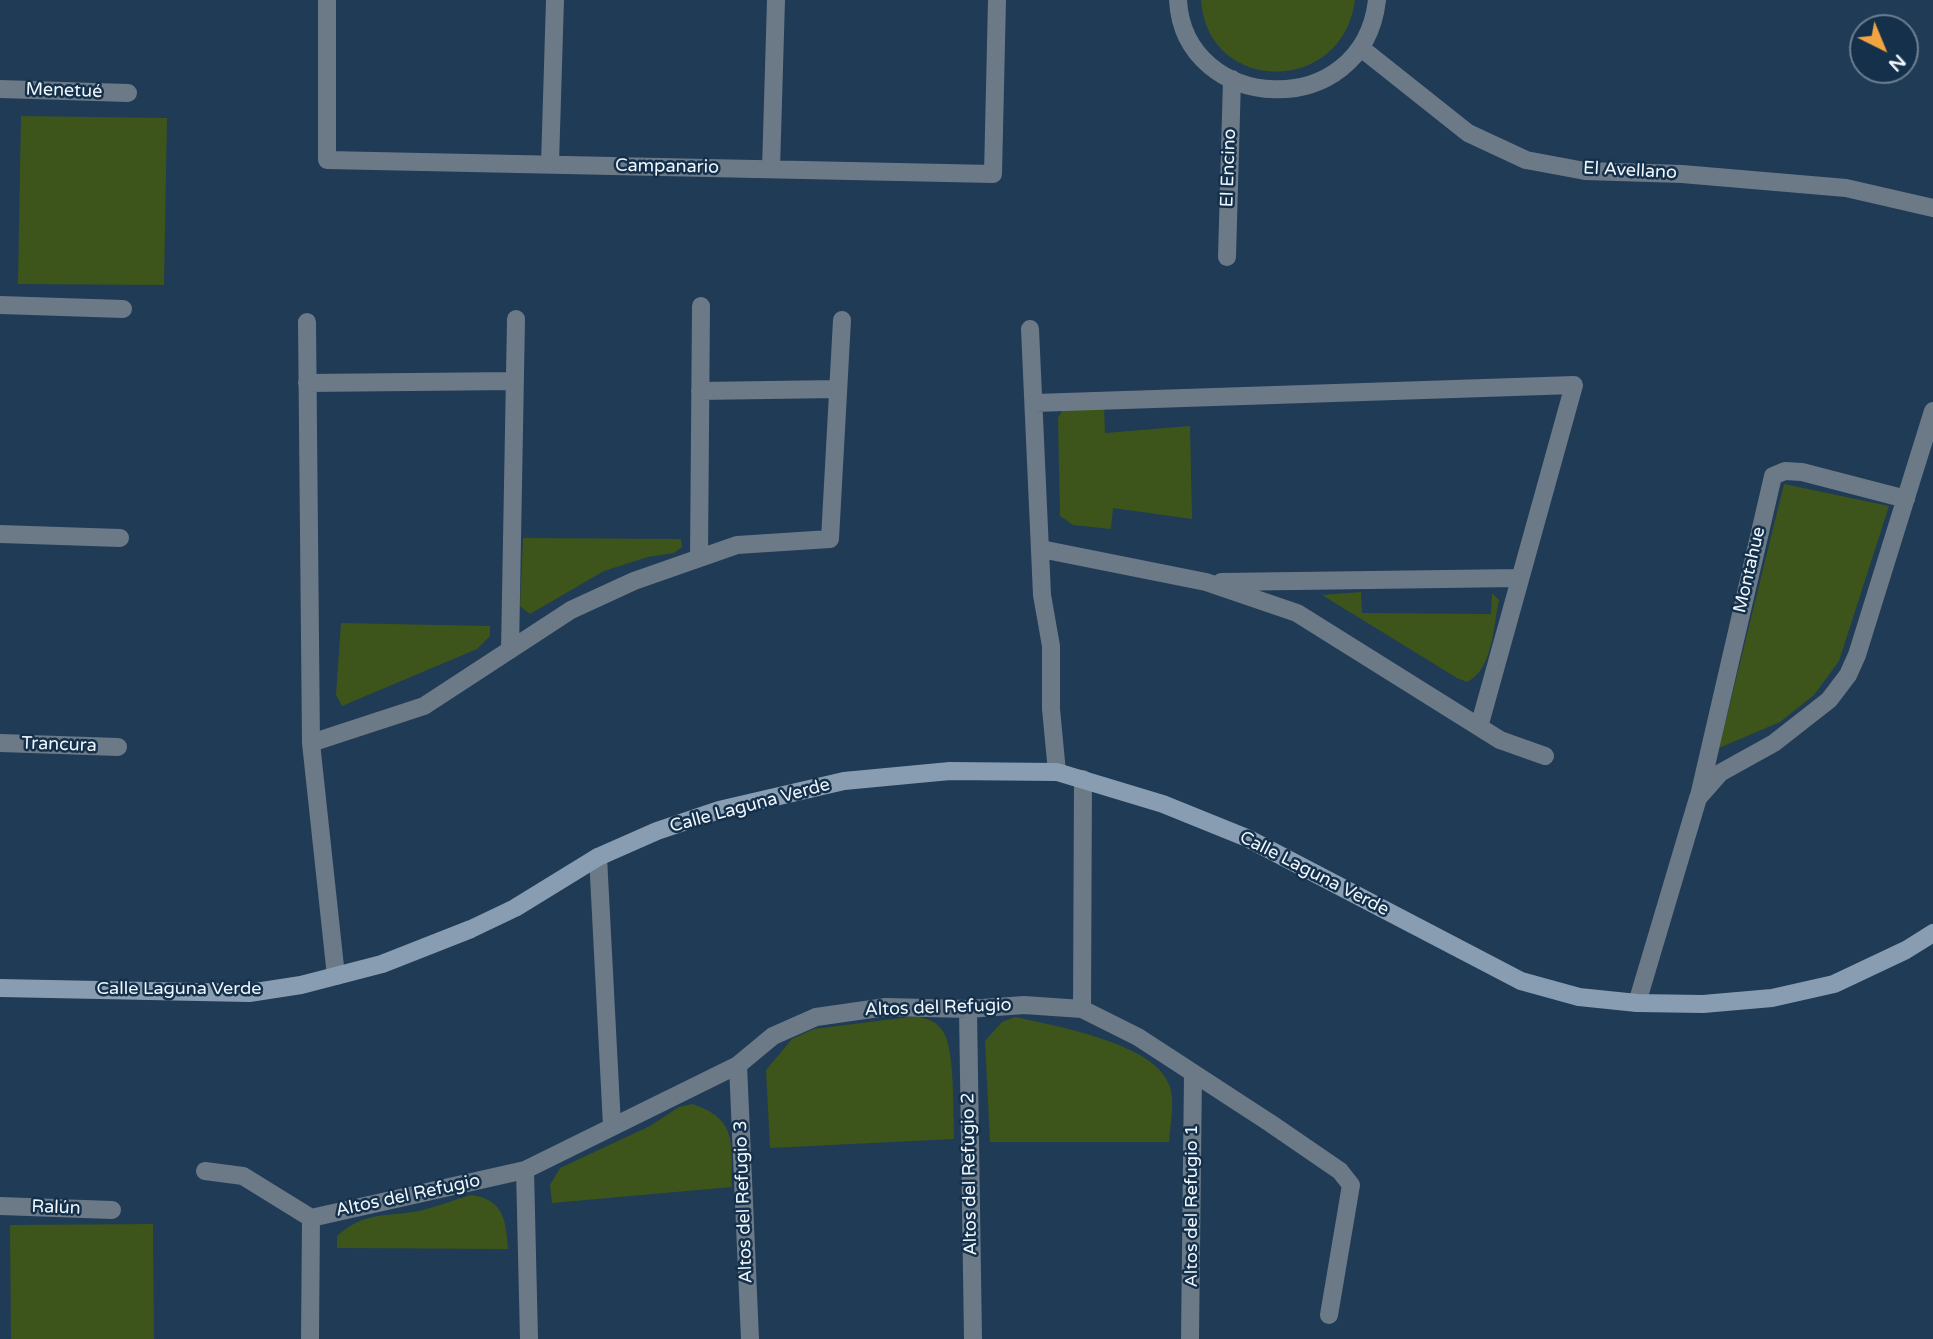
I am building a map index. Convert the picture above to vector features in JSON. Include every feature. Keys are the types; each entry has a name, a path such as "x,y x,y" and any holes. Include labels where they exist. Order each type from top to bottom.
{"street":[{"name":"Campanario","path":"327,0 327,160 993,174 998,0"},
{"path":"550,164 555,0"},
{"path":"771,169 776,0"},
{"path":"1178,0 1188,37 1209,64 1232,79 1272,92 1306,88 1337,72 1361,48 1375,19 1377,0"},
{"name":"El Avellano","path":"1361,48 1468,133 1526,160 1585,170 1682,174 1846,188 1933,208"},
{"name":"El Encino","path":"1227,257 1232,79"},
{"name":"Menetué","path":"0,89 128,93"},
{"path":"0,305 123,309"},
{"path":"699,558 701,306"},
{"path":"510,650 516,319"},
{"path":"312,743 424,706 571,610 634,581 737,545 830,539 842,320"},
{"path":"307,322 312,743 336,976"},
{"path":"1030,330 1042,594 1051,646 1056,772"},
{"path":"307,383 514,380"},
{"path":"1035,403 1574,385 1518,578 1479,727"},
{"path":"700,391 838,389"},
{"name":"Montahue","path":"1698,798 1720,773 1802,724 1829,700 1848,675 1857,655 1933,411"},
{"name":"Montahue","path":"1637,1003 1698,798 1773,476 1785,471 1802,472 1906,499"},
{"path":"0,534 120,538"},
{"path":"1041,549 1206,582 1297,613 1500,740 1545,756"},
{"path":"1206,582 1518,578"},
{"name":"Trancura","path":"0,743 118,747"},
{"name":"Calle Laguna Verde","path":"0,988 249,993 336,976 393,960 471,929 515,908 598,857 657,831 719,810 844,781 950,771 1056,772 1163,804 1247,838 1521,981 1579,997 1637,1003 1703,1004 1772,998 1821,987 1906,950 1933,933"},
{"path":"1082,1009 1083,779"},
{"path":"598,857 612,1126"},
{"name":"Altos del Refugio","path":"310,1218 525,1170 738,1065 773,1036 816,1017 886,1006 968,1009 1024,1005 1082,1009 1138,1037 1340,1171 1351,1185 1329,1315"},
{"name":"Altos del Refugio 2","path":"968,1009 973,1339"},
{"name":"Altos del Refugio 3","path":"738,1065 750,1339"},
{"name":"Altos del Refugio 1","path":"1191,1339 1193,1073"},
{"path":"525,1170 529,1339"},
{"path":"205,1171 243,1176 310,1218 310,1339"},
{"name":"Ralún","path":"0,1206 112,1210"}],"green space":[{"path":"1201,0 1355,0 1345,31 1327,54 1303,67 1276,72 1249,67 1226,54 1209,31"},
{"path":"21,116 167,118 164,285 18,284"},
{"path":"1065,406 1104,406 1105,433 1190,426 1192,519 1113,508 1111,529 1073,525 1060,516 1058,418"},
{"path":"1784,484 1889,506 1839,661 1814,695 1780,722 1719,748"},
{"path":"523,538 681,539 682,547 674,553 648,557 604,571 530,614 520,606"},
{"path":"1361,592 1362,613 1491,614 1492,593 1499,600 1490,646 1482,668 1467,682 1457,678 1322,595"},
{"path":"341,623 490,626 490,636 477,649 342,706 336,695"},
{"path":"917,1016 939,1026 948,1042 952,1069 954,1139 770,1148 766,1070 792,1039 814,1029"},
{"path":"1015,1017 1103,1039 1146,1059 1161,1072 1170,1087 1172,1107 1169,1142 990,1142 985,1041 1002,1022"},
{"path":"692,1104 718,1117 725,1126 731,1146 732,1187 552,1203 550,1185 560,1168 650,1126 679,1107"},
{"path":"471,1195 482,1197 497,1206 504,1221 508,1249 337,1248 337,1236 357,1222 376,1216 419,1211"},
{"path":"153,1224 154,1339 11,1339 10,1225"}]}
